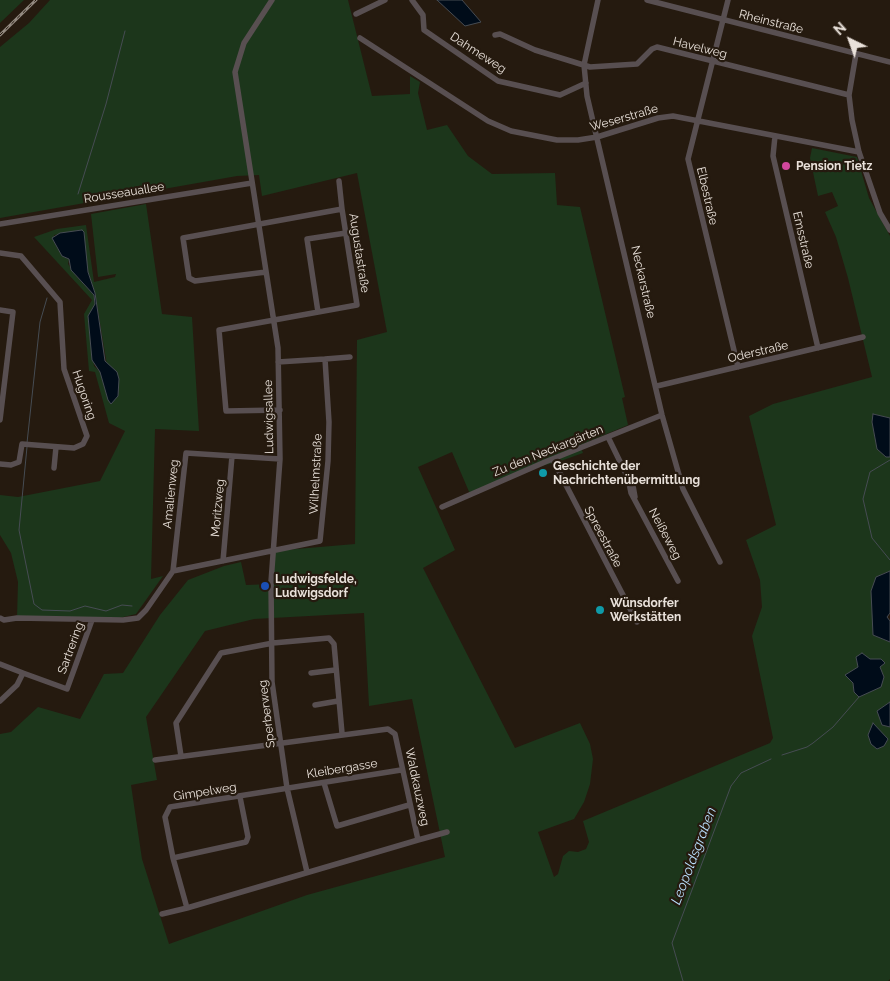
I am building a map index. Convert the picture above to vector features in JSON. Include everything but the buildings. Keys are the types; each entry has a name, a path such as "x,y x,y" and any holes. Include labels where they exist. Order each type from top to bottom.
{"street":[{"name":"Ludwigsallee","path":"272,0 244,43 235,72 278,362 280,459 273,551"},
{"path":"356,14 385,0"},
{"name":"Dahmeweg","path":"412,0 424,15 424,30 498,81 560,95 586,83"},
{"name":"Neckarstraße","path":"598,0 584,65 597,137 657,386 662,416 683,489 720,562"},
{"name":"Rheinstraße","path":"647,0 890,62"},
{"name":"Elbestraße","path":"728,0 688,159 738,367"},
{"name":"Havelweg","path":"495,35 500,34 535,50 590,67 637,64 652,49 657,47 849,95"},
{"name":"Weserstraße","path":"360,38 488,120 511,131 557,140 578,140 597,137 666,116 697,120 859,152"},
{"path":"856,54 849,95 852,120 859,152 880,213 890,230"},
{"name":"Emsstraße","path":"775,136 773,156 818,348"},
{"name":"Augustastraße","path":"280,410 226,411 219,330 357,305 338,181"},
{"name":"Rousseauallee","path":"0,224 252,183"},
{"name":"Augustastraße","path":"266,272 195,281 189,278 183,238 342,209"},
{"path":"318,312 307,239 346,233"},
{"name":"Hugoring","path":"0,253 21,256 60,302 64,369 87,436 79,447 22,444 19,462 11,465 0,464"},
{"path":"0,310 13,312 0,420"},
{"name":"Oderstraße","path":"657,386 863,337"},
{"path":"278,362 350,357"},
{"name":"Wilhelmstraße","path":"273,551 320,541 328,461 329,422 326,359"},
{"name":"Zu den Neckargärten","path":"442,507 662,416"},
{"name":"Neißeweg","path":"608,437 628,478 632,480 635,497 678,581"},
{"path":"54,468 56,447"},
{"name":"Amalienweg","path":"173,571 186,453 280,459"},
{"name":"Moritzweg","path":"223,562 232,456"},
{"name":"Spreestraße","path":"553,460 637,622"},
{"path":"173,571 273,551"},
{"name":"Sperberweg","path":"273,551 271,582 272,682 287,788 307,872"},
{"name":"Sartrering","path":"0,618 4,620 17,618 92,620 138,618 146,610 173,571"},
{"name":"Sartrering","path":"23,673 67,689 92,620"},
{"path":"181,756 176,723 222,653 273,643 329,638 334,644 342,733"},
{"path":"0,664 23,673 17,685 0,701"},
{"path":"311,672 335,670"},
{"path":"315,705 338,701"},
{"name":"Waldkauzweg","path":"155,760 342,733 388,729 395,734 401,770 418,840"},
{"name":"Kleibergasse","path":"287,788 401,770"},
{"path":"324,783 337,826 409,805"},
{"name":"Gimpelweg","path":"187,908 173,858 165,817 170,807 287,788"},
{"path":"173,858 246,842 248,837 240,797"},
{"name":"Waldkauzweg","path":"307,872 447,832"},
{"path":"162,914 307,872"}],"green space":[{"path":"0,0 24,0 0,23"},
{"path":"50,0 348,0 372,96 410,94 410,76 420,82 418,93 427,130 447,125 468,156 492,174 555,173 557,205 580,207 625,397 622,398 628,425 580,445 583,453 558,462 524,470 470,494 452,452 418,467 455,550 423,568 515,748 580,723 590,744 593,759 590,784 584,802 574,819 538,832 554,877 558,874 563,856 569,851 578,852 586,849 589,842 583,821 770,743 773,738 752,636 762,607 760,580 746,540 776,525 749,416 773,404 872,377 848,278 836,237 825,212 838,206 832,192 818,196 810,158 812,148 857,157 869,198 890,236 890,418 873,414 872,422 877,449 886,457 890,457 890,571 882,574 873,615 873,635 890,642 890,702 878,711 882,725 890,727 890,979 888,981 0,981 0,734 11,732 38,707 80,719 104,674 123,673 160,615 188,580 224,566 241,562 246,585 272,584 273,551 355,544 357,340 387,332 357,173 262,196 259,175 237,176 0,218 0,47 29,23","holes":["364,613 369,706 412,699 445,857 307,895 169,944 142,859 131,785 157,780 146,717 205,631 254,619","870,659 881,659 884,663 880,667 884,677 854,692 853,683 858,667"]},
{"path":"146,204 162,314 192,317 199,431 155,429 151,579 163,576 136,614 119,618 17,618 18,582 11,553 0,535 0,495 18,497 100,481 125,431 109,423 95,372 89,371 84,314 92,300 34,237 57,229 86,225 94,282 115,277 116,274 98,277 91,214","holes":["83,230 88,272 95,293 107,365 108,400 100,372 94,366 88,316 95,304 94,295 76,276 68,264 69,259 62,256 55,244 54,235"]}],"water":[{"path":"437,0 462,0 481,22 465,26"},
{"path":"82,230 84,232 88,272 95,293 105,361 117,372 119,379 118,396 111,404 108,400 100,372 92,360 88,316 95,304 94,295 71,270 69,259 62,256 52,238 60,233"},
{"path":"873,414 890,418 890,457 886,457 877,449 872,422"},
{"path":"890,571 890,613 887,617 890,621 890,642 873,635 871,591 876,577"},
{"path":"862,653 870,659 881,659 885,663 880,667 884,677 881,687 859,697 854,692 853,683 845,675 858,667 856,657"},
{"path":"890,702 890,727 882,725 877,711"},
{"path":"873,723 888,739 884,746 877,749 871,744 868,735"}],"waterway":[{"path":"78,194 106,104 125,31"},
{"path":"27,443 40,322 47,298"},
{"path":"27,447 19,530 34,604 42,610 70,611 85,606 106,611 122,605 132,606"},
{"path":"890,460 870,472 863,499 872,538 890,560"},
{"name":"Leopoldsgraben","path":"782,755 807,747 813,743 833,727 859,697"},
{"name":"Leopoldsgraben","path":"683,981 672,943 731,786 741,773 771,759"}],"railway":[{"path":"0,35 36,0"}],"place":[{"name":"Pension Tietz","path":"786,166"},
{"name":"Geschichte der Nachrichtenübermittlung","path":"543,473"},
{"name":"Ludwigsfelde, Ludwigsdorf","path":"265,586"},
{"name":"Wünsdorfer Werkstätten","path":"600,610"}]}
